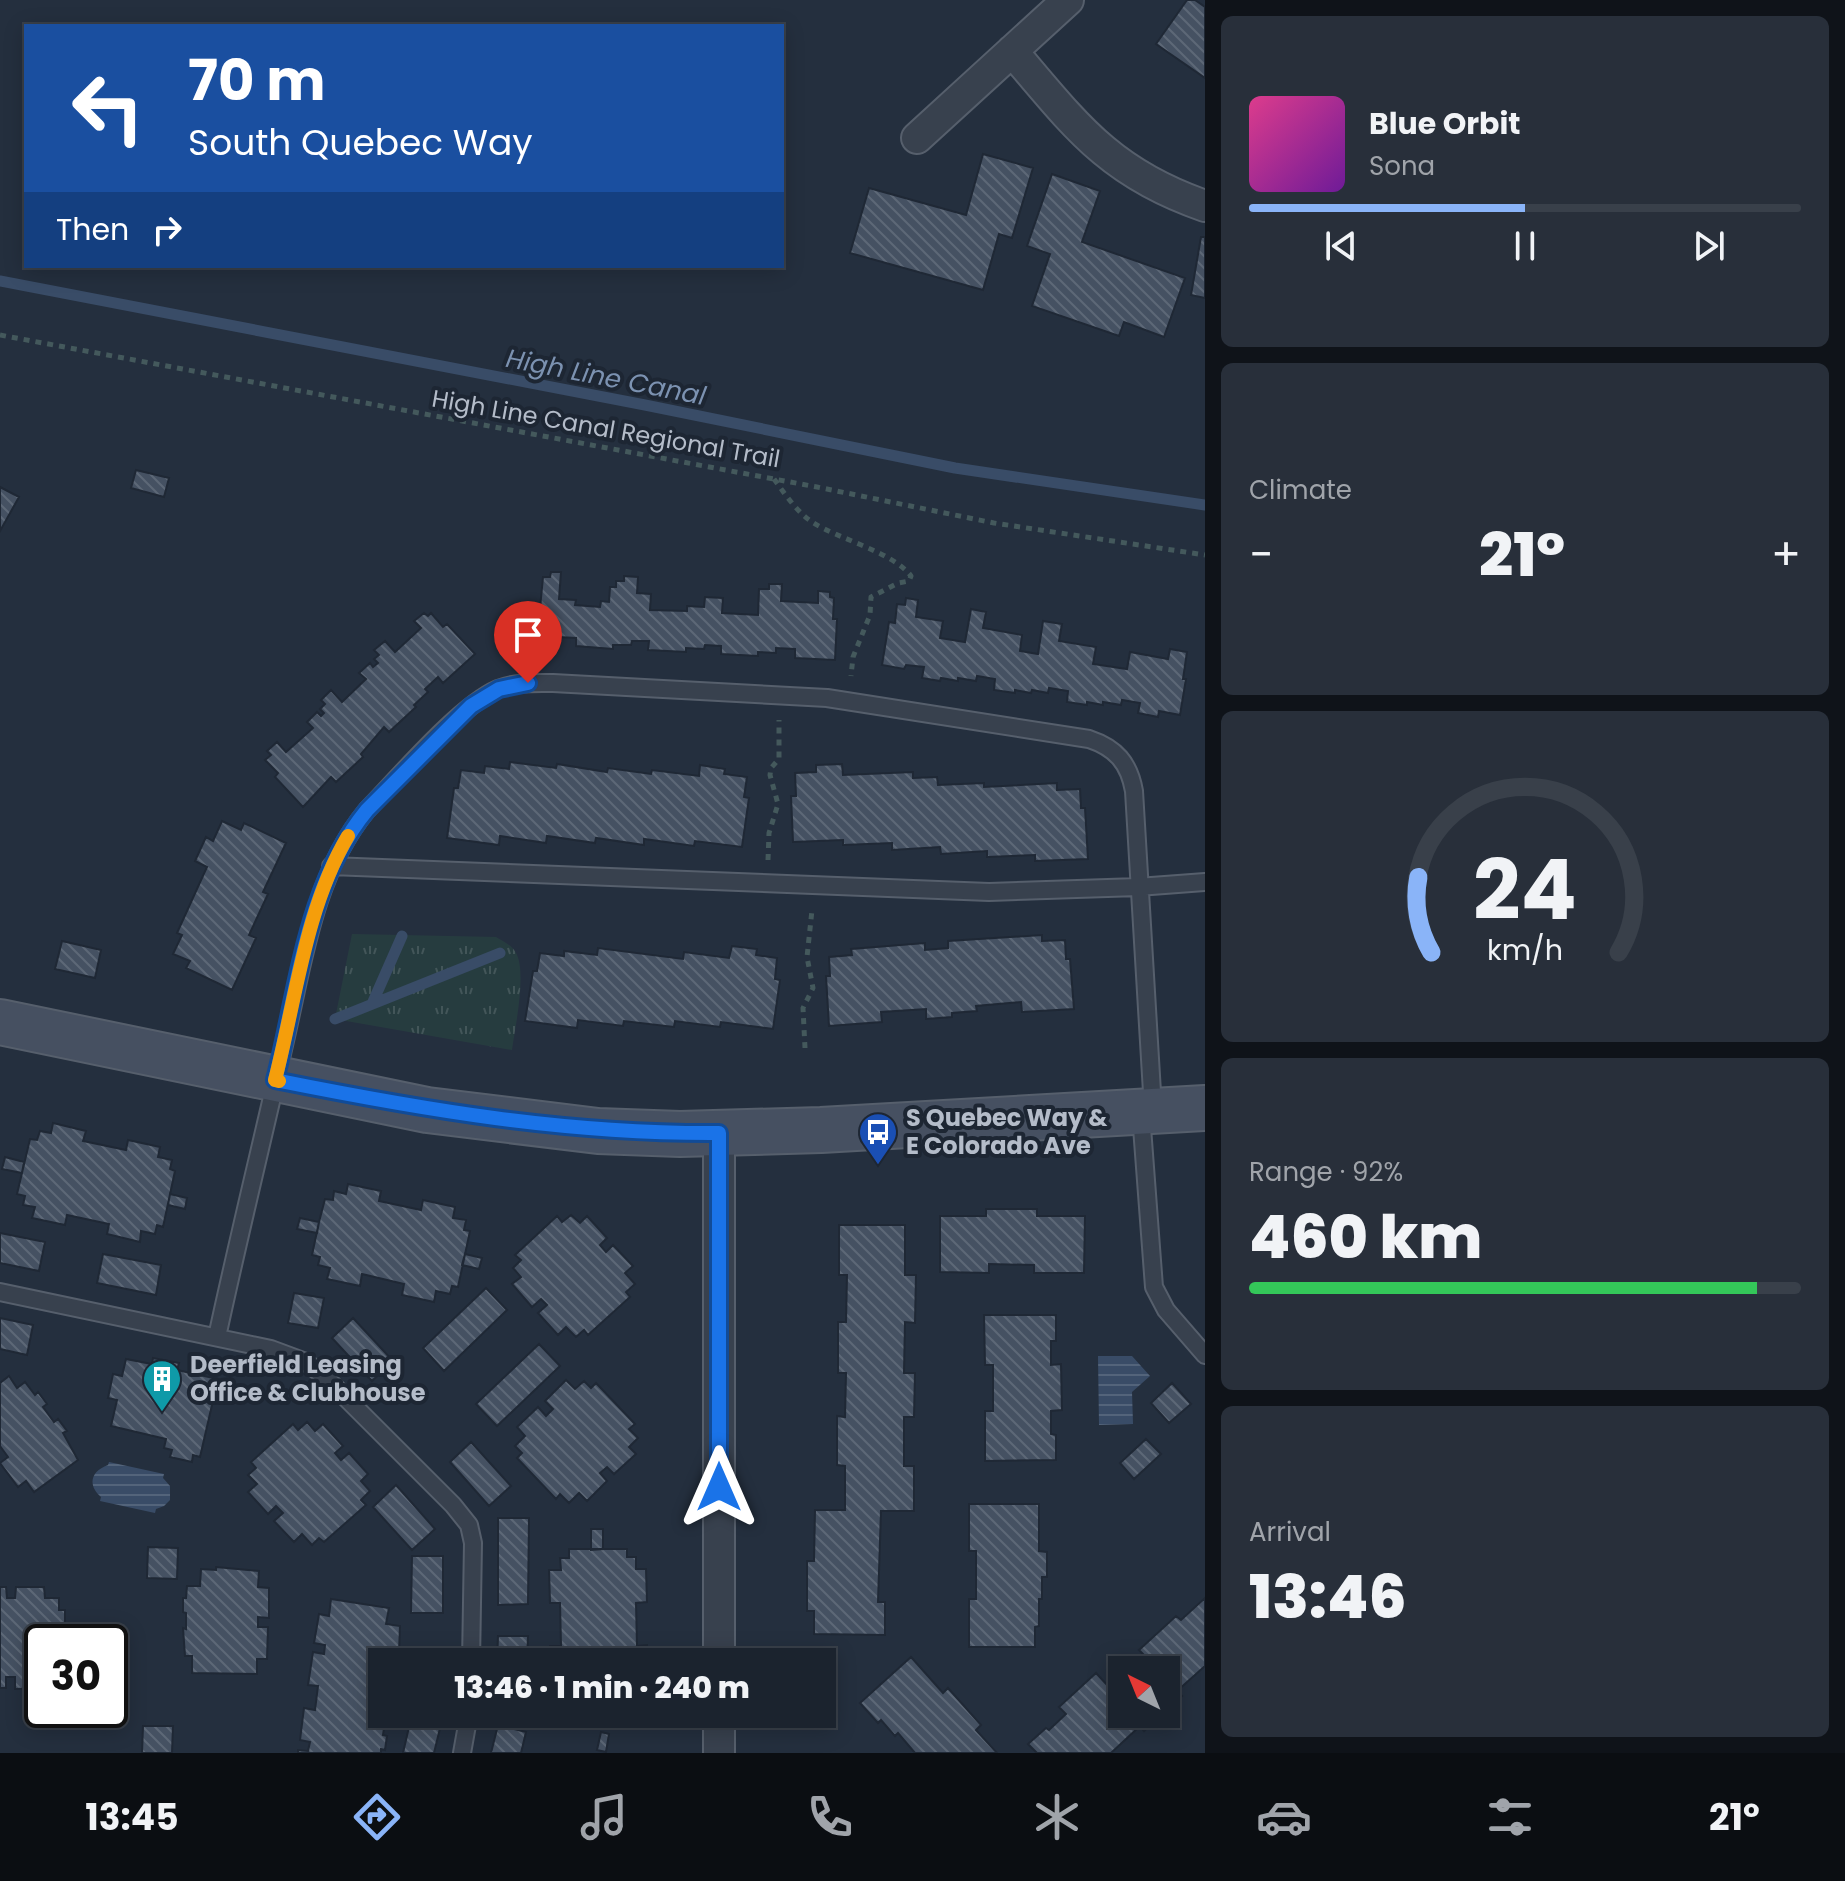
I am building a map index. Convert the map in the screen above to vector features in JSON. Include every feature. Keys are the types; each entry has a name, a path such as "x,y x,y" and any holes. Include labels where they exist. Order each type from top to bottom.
{"street":[{"path":"917,138 1068,0"},
{"path":"1012,51 1077,127 1106,155 1148,182 1205,206"},
{"path":"0,1022 427,1110 608,1132 821,1130 1205,1108"},
{"path":"719,1133 719,1648"},
{"path":"719,1728 719,1753"}],"lane":[{"path":"217,1337 307,943 331,866 352,828 367,810 459,717 499,689 536,683 849,700 1089,739 1109,748 1124,761 1132,779 1155,1291 1166,1310 1205,1355"},
{"path":"331,866 989,892 1205,882"},
{"path":"0,1292 281,1352 311,1366 397,1447 464,1519 472,1535 471,1648"},
{"path":"462,1753 466,1728"}],"path":[{"name":"High Line Canal Regional Trail","path":"0,335 1071,537 1205,555"},
{"path":"773,479 794,506 812,522 876,552 911,576 909,581 898,583 871,597 870,615 853,657 849,700"},
{"path":"767,883 769,833 778,804 770,775 771,768 779,759 779,695"},
{"path":"805,1048 803,1008 813,988 807,957 814,885"}],"green space":[{"path":"352,934 496,937 508,944 516,953 520,973 512,1050 335,1019"}],"water":[{"path":"1098,1356 1132,1356 1150,1376 1132,1392 1133,1424 1099,1425"},
{"path":"109,1462 164,1474 163,1478 170,1486 170,1500 155,1513 100,1501 93,1479"}],"building":[{"path":"1187,0 1195,0 1205,7 1205,78 1156,44"},
{"path":"983,154 1033,168 1012,238 999,234 983,290 850,253 869,188 966,215"},
{"path":"1052,174 1100,191 1082,242 1185,278 1164,337 1124,322 1119,336 1032,306 1050,254 1027,246"},
{"path":"1201,237 1205,237 1205,298 1191,295"},
{"path":"136,470 169,478 164,497 131,488"},
{"path":"0,487 19,497 0,531"},
{"path":"551,572 561,572 559,599 576,600 575,605 600,607 601,601 609,602 610,587 616,587 616,581 624,581 624,576 638,577 637,593 651,594 650,610 687,611 687,606 704,607 705,597 723,598 722,613 758,615 759,589 769,589 769,584 782,584 781,601 818,603 818,591 830,592 830,597 834,598 833,619 837,619 835,660 795,658 795,649 776,648 776,653 758,652 758,656 721,654 721,646 686,648 686,652 648,650 649,641 613,645 613,649 576,646 576,638 558,637 558,642 537,640 543,577 550,577"},
{"path":"906,598 918,600 916,617 943,621 940,638 965,642 971,609 986,612 983,628 1022,635 1020,651 1038,654 1043,621 1062,624 1059,641 1096,647 1093,664 1127,669 1130,652 1168,659 1170,649 1187,652 1180,715 1159,711 1158,717 1138,713 1140,703 1122,700 1121,705 1067,702 1068,691 1049,688 1048,693 994,690 995,679 977,676 976,681 922,678 924,667 906,665 904,669 882,665 889,622 895,623 897,604 905,605"},
{"path":"424,613 428,616 431,613 443,627 447,624 475,654 443,683 438,677 425,689 428,692 414,705 416,707 389,732 384,727 361,754 363,757 336,782 331,777 303,807 275,777 278,773 265,760 271,755 267,751 277,742 286,752 313,728 307,722 317,712 321,716 324,713 320,709 325,704 321,700 331,690 342,702 366,679 359,673 370,663 373,667 378,663 374,659 379,655 374,650 385,641 395,652 421,628 414,621"},
{"path":"510,762 556,768 557,764 607,772 608,768 699,776 700,765 725,769 724,774 747,777 744,797 749,798 742,847 695,841 694,846 644,839 644,845 596,838 595,843 547,836 546,843 500,836 499,845 447,838 454,788 458,788 461,770 484,773 485,766 509,769"},
{"path":"842,764 843,775 913,772 913,778 937,777 938,785 984,783 984,787 1057,783 1057,790 1080,789 1081,808 1085,808 1088,859 1035,861 1035,855 987,857 987,851 941,854 940,847 892,850 892,843 843,845 843,840 793,842 791,796 796,796 795,773 816,772 816,765"},
{"path":"222,821 241,830 244,823 286,843 263,892 268,894 249,935 256,938 232,990 186,968 190,961 173,954 182,935 177,933 207,867 195,861 206,837 213,841"},
{"path":"1042,935 1042,941 1065,940 1066,959 1070,959 1074,1009 1022,1012 1021,1002 976,1006 977,1011 926,1019 926,1009 881,1012 882,1022 829,1026 826,976 830,976 829,957 852,955 851,949 925,943 925,950 948,948 948,941"},
{"path":"62,941 101,950 95,978 55,969"},
{"path":"732,946 757,949 756,955 777,958 775,979 780,980 773,1029 721,1022 720,1027 675,1021 674,1027 624,1021 623,1026 578,1020 577,1028 525,1021 533,971 537,971 540,953 564,956 564,951 597,955 598,948 683,959 684,952 729,958"},
{"path":"53,1123 86,1131 83,1141 126,1150 128,1140 160,1147 158,1157 172,1160 170,1169 175,1171 163,1227 157,1225 155,1234 141,1231 140,1242 107,1234 109,1224 67,1215 65,1225 32,1218 35,1207 23,1205 25,1196 17,1194 30,1139 37,1140 40,1131 51,1133"},
{"path":"5,1157 24,1162 22,1173 2,1169"},
{"path":"348,1184 381,1191 379,1201 421,1210 423,1200 455,1207 453,1218 466,1220 464,1230 470,1231 458,1287 452,1286 450,1294 436,1291 434,1302 402,1295 404,1284 362,1274 360,1286 327,1279 330,1268 318,1265 320,1257 312,1255 319,1222 325,1199 333,1200 334,1191 346,1194"},
{"path":"170,1194 187,1198 185,1209 168,1205"},
{"path":"986,1209 1037,1209 1037,1216 1085,1216 1084,1273 1034,1273 1034,1265 989,1264 989,1273 940,1272 940,1216 986,1216"},
{"path":"571,1215 580,1223 587,1216 607,1238 600,1245 606,1252 613,1245 633,1266 625,1273 635,1284 626,1292 630,1297 588,1335 584,1330 576,1337 566,1327 558,1335 538,1313 547,1305 541,1299 532,1307 512,1284 521,1277 513,1268 521,1260 515,1255 557,1216 562,1222"},
{"path":"300,1218 319,1222 317,1233 297,1229"},
{"path":"839,1225 905,1225 905,1275 916,1275 915,1323 905,1322 904,1373 915,1373 914,1417 904,1417 904,1466 914,1466 914,1511 881,1511 878,1602 885,1602 885,1635 814,1634 814,1611 807,1611 807,1561 814,1561 815,1510 845,1510 845,1466 837,1465 837,1416 845,1417 846,1373 838,1373 838,1322 846,1322 847,1275 839,1275"},
{"path":"0,1233 45,1242 39,1271 0,1263"},
{"path":"103,1254 161,1265 156,1295 97,1283"},
{"path":"465,1254 482,1258 479,1269 462,1265"},
{"path":"486,1288 507,1310 444,1371 423,1348"},
{"path":"294,1293 324,1298 318,1328 288,1323"},
{"path":"984,1315 1056,1315 1056,1341 1051,1341 1051,1365 1061,1364 1062,1410 1051,1411 1051,1434 1056,1435 1056,1460 985,1461 985,1411 993,1411 993,1365 985,1365"},
{"path":"0,1318 33,1325 27,1355 0,1349"},
{"path":"353,1318 393,1361 372,1381 332,1338"},
{"path":"539,1344 560,1366 497,1426 476,1404"},
{"name":"Deerfield Leasing Office & Clubhouse","path":"153,1358 179,1363 177,1370 218,1379 200,1457 193,1455 192,1462 170,1457 172,1450 164,1448 166,1439 111,1426 117,1400 108,1398 113,1374 122,1376 126,1359 152,1364"},
{"path":"9,1376 17,1388 25,1382 35,1395 38,1392 47,1404 43,1407 54,1422 58,1419 67,1431 63,1433 78,1460 34,1492 26,1481 18,1487 0,1463 8,1457 0,1446 0,1383"},
{"path":"566,1380 575,1389 584,1381 591,1388 596,1383 635,1424 629,1429 638,1438 629,1447 636,1454 614,1474 607,1467 600,1473 607,1481 587,1501 579,1493 569,1503 560,1494 556,1499 517,1458 522,1453 515,1446 525,1436 517,1427 538,1407 546,1416 553,1409 545,1401"},
{"path":"1172,1383 1191,1404 1169,1423 1151,1403"},
{"path":"307,1422 315,1431 323,1424 343,1446 335,1453 341,1460 349,1453 368,1474 361,1481 370,1491 361,1500 366,1505 324,1542 319,1538 312,1545 302,1534 294,1542 274,1521 283,1513 276,1506 268,1514 248,1492 257,1484 248,1475 256,1468 251,1462 293,1424 298,1430"},
{"path":"1146,1439 1161,1454 1134,1479 1120,1463"},
{"path":"471,1442 511,1486 489,1506 450,1462"},
{"path":"396,1485 435,1529 412,1550 373,1507"},
{"path":"969,1504 1039,1504 1039,1551 1047,1552 1047,1577 1042,1577 1035,1647 969,1647 969,1599 976,1599 976,1551 969,1551"},
{"path":"498,1518 529,1518 528,1604 498,1605"},
{"path":"591,1529 603,1529 603,1549 591,1550"},
{"path":"148,1547 178,1548 177,1579 147,1578"},
{"path":"569,1549 627,1549 627,1557 636,1557 636,1569 646,1569 647,1602 636,1603 637,1646 647,1645 647,1648 550,1648 561,1646 560,1603 550,1603 549,1570 561,1570 560,1558 569,1558"},
{"path":"412,1556 443,1556 443,1613 411,1613"},
{"path":"216,1567 259,1571 258,1587 269,1588 269,1618 258,1617 258,1627 268,1627 267,1659 257,1659 257,1674 192,1673 192,1656 185,1656 183,1628 186,1629 186,1613 183,1612 183,1598 186,1598 187,1586 200,1586 201,1569 216,1570"},
{"path":"0,1587 6,1587 7,1598 15,1598 16,1587 44,1587 45,1598 59,1598 59,1610 65,1610 65,1624 24,1624 24,1689 15,1689 15,1677 6,1677 6,1688 0,1688"},
{"path":"1205,1598 1205,1666 1180,1688 1180,1656 1143,1656 1139,1650 1176,1616 1181,1620"},
{"path":"331,1599 389,1608 386,1624 400,1626 399,1648 368,1648 368,1728 384,1728 383,1735 387,1736 385,1750 381,1749 381,1753 298,1753 298,1750 308,1751 310,1742 300,1740 304,1708 315,1710 318,1686 308,1685 313,1652 324,1654 325,1645 314,1643 319,1614 329,1616"},
{"path":"498,1636 528,1636 528,1648 498,1648"},
{"path":"911,1657 943,1693 948,1688 981,1725 976,1730 997,1753 915,1753 898,1733 895,1736 881,1720 878,1723 860,1703"},
{"path":"1096,1673 1108,1686 1108,1728 1138,1728 1111,1753 1037,1753 1028,1744 1066,1714 1059,1707"},
{"path":"143,1726 173,1726 172,1753 142,1753"},
{"path":"409,1728 440,1728 434,1753 403,1753"},
{"path":"497,1728 526,1732 521,1753 491,1753"},
{"path":"601,1732 609,1734 606,1752 597,1750"}],"waterway":[{"name":"High Line Canal","path":"0,281 955,468 1205,505"},
{"path":"372,1004 402,936"},
{"path":"335,1019 500,953"}],"slow traffic":[{"path":"279,1081 275,1080 315,914 331,866 348,836"}],"place":[{"name":"S Quebec Way & E Colorado Ave","path":"878,1166"},
{"name":"Deerfield Leasing Office & Clubhouse","path":"162,1413"}],"route":[{"path":"528,683 499,689 471,706 352,828 331,866 315,914 275,1080 427,1110 541,1125 618,1132 719,1133 719,1487"}]}
